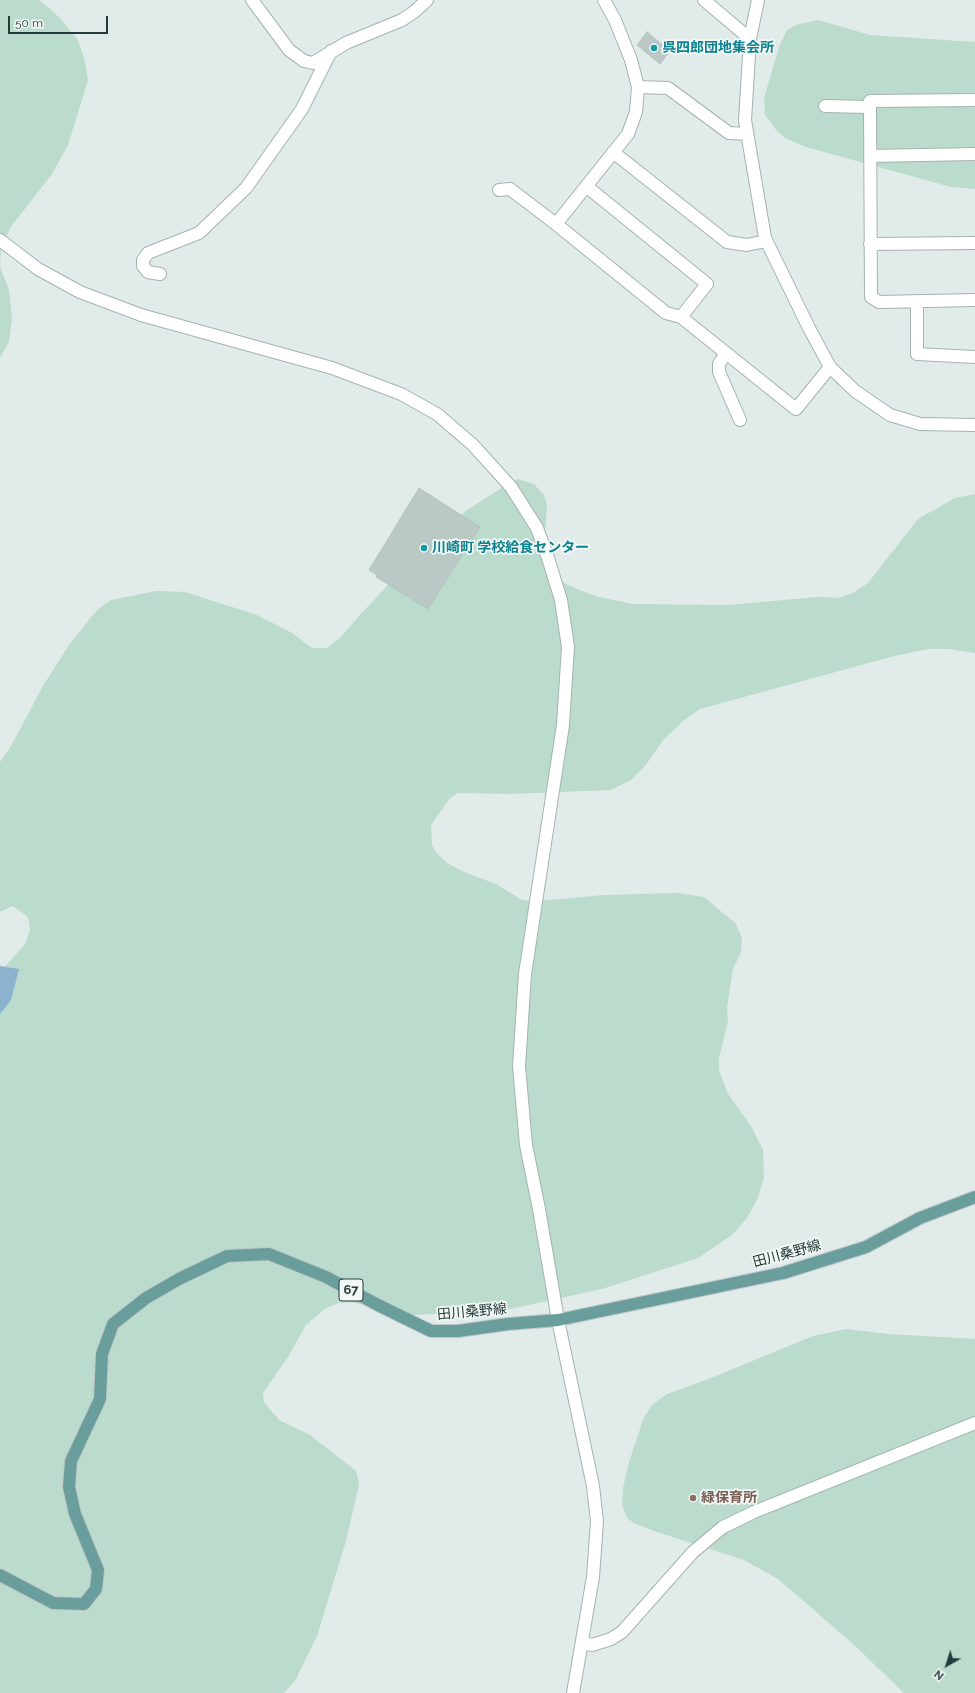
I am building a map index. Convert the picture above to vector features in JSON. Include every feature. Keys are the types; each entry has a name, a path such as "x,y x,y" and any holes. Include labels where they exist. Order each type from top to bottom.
{"main road":[{"name":"田川桑野線","path":"0,1575 53,1603 84,1604 96,1589 98,1570 75,1514 69,1487 71,1461 100,1399 102,1354 113,1324 146,1298 179,1279 227,1256 269,1254 326,1276 378,1305 432,1331 458,1331 508,1324 558,1320 783,1273 866,1247 920,1218 975,1197"}],"street":[{"path":"252,0 289,50 304,61 313,63 331,51 402,20 414,12 427,0"},
{"path":"556,224 628,134 636,112 638,87 631,60 615,20 604,0"},
{"path":"704,0 750,39"},
{"path":"758,0 750,39 744,120 766,241 830,367 855,391 890,415 920,424 975,424"},
{"path":"160,274 148,272 143,266 143,260 148,253 199,233 246,188 302,109 331,51"},
{"path":"638,87 668,88 729,133 747,134"},
{"path":"975,100 870,101 871,297 879,302 975,300"},
{"path":"826,106 870,107"},
{"path":"614,152 727,242 747,245 766,241"},
{"path":"870,156 975,154"},
{"path":"586,186 707,284 681,317"},
{"path":"499,190 510,189 556,224 666,313 681,317 796,408 830,367"},
{"path":"0,240 38,269 80,292 141,315 332,368 401,394 437,414 473,445 511,487 537,528 561,600 568,648 563,725 524,974 519,1066 526,1145 539,1209 558,1320 593,1486 598,1522 593,1577 573,1693"},
{"path":"870,244 975,243"},
{"path":"918,301 917,354 975,357"},
{"path":"726,353 719,364 719,372 740,420"},
{"path":"582,1643 592,1645 611,1639 622,1632 693,1552 723,1527 754,1512 975,1423"}],"green space":[{"path":"0,0 39,0 60,18 78,40 85,61 88,80 68,145 52,174 10,228 1,250 0,267"},
{"path":"818,20 870,35 975,42 975,189 951,187 806,147 785,138 777,131 765,115 764,98 779,47 787,30 796,25"},
{"path":"0,267 9,290 12,318 9,342 0,358"},
{"path":"518,479 534,484 544,495 547,505 543,545 554,573 562,582 599,597 632,604 727,605 818,597 839,598 853,593 868,583 918,519 955,498 975,494 975,653 948,649 929,649 898,655 700,709 683,721 664,739 645,766 631,780 611,790 510,794 458,793 450,798 431,825 432,845 435,851 447,863 464,872 496,884 522,900 540,901 604,895 677,893 704,897 736,924 742,938 741,952 733,969 727,1007 728,1022 719,1058 719,1070 728,1094 751,1126 763,1150 764,1178 757,1200 747,1218 732,1235 698,1258 602,1289 496,1312 408,1315 352,1302 339,1303 326,1308 306,1325 288,1357 263,1393 264,1402 279,1420 310,1435 356,1471 359,1485 346,1541 317,1636 296,1679 284,1693 0,1693 0,972 25,944 30,930 28,917 13,906 0,912 0,762 11,746 43,686 69,645 97,610 111,600 156,591 185,592 257,615 292,633 312,648 327,648 340,638 415,556 467,510"},
{"path":"846,1329 888,1334 975,1339 975,1693 904,1693 852,1643 778,1579 744,1560 654,1531 634,1523 627,1518 622,1505 623,1488 629,1462 644,1417 653,1404 667,1394 711,1378 813,1336"}],"water":[{"path":"0,966 19,969 11,1000 0,1014"}],"building":[{"name":"呉四郎団地集会所","path":"647,32 670,51 660,64 637,45"},
{"name":"川崎町 学校給食センター","path":"419,488 480,527 428,609 376,577 377,575 369,570"}],"place":[{"name":"呉四郎団地集会所","path":"654,48"},
{"name":"川崎町 学校給食センター","path":"424,548"},
{"name":"緑保育所","path":"693,1498"}]}
